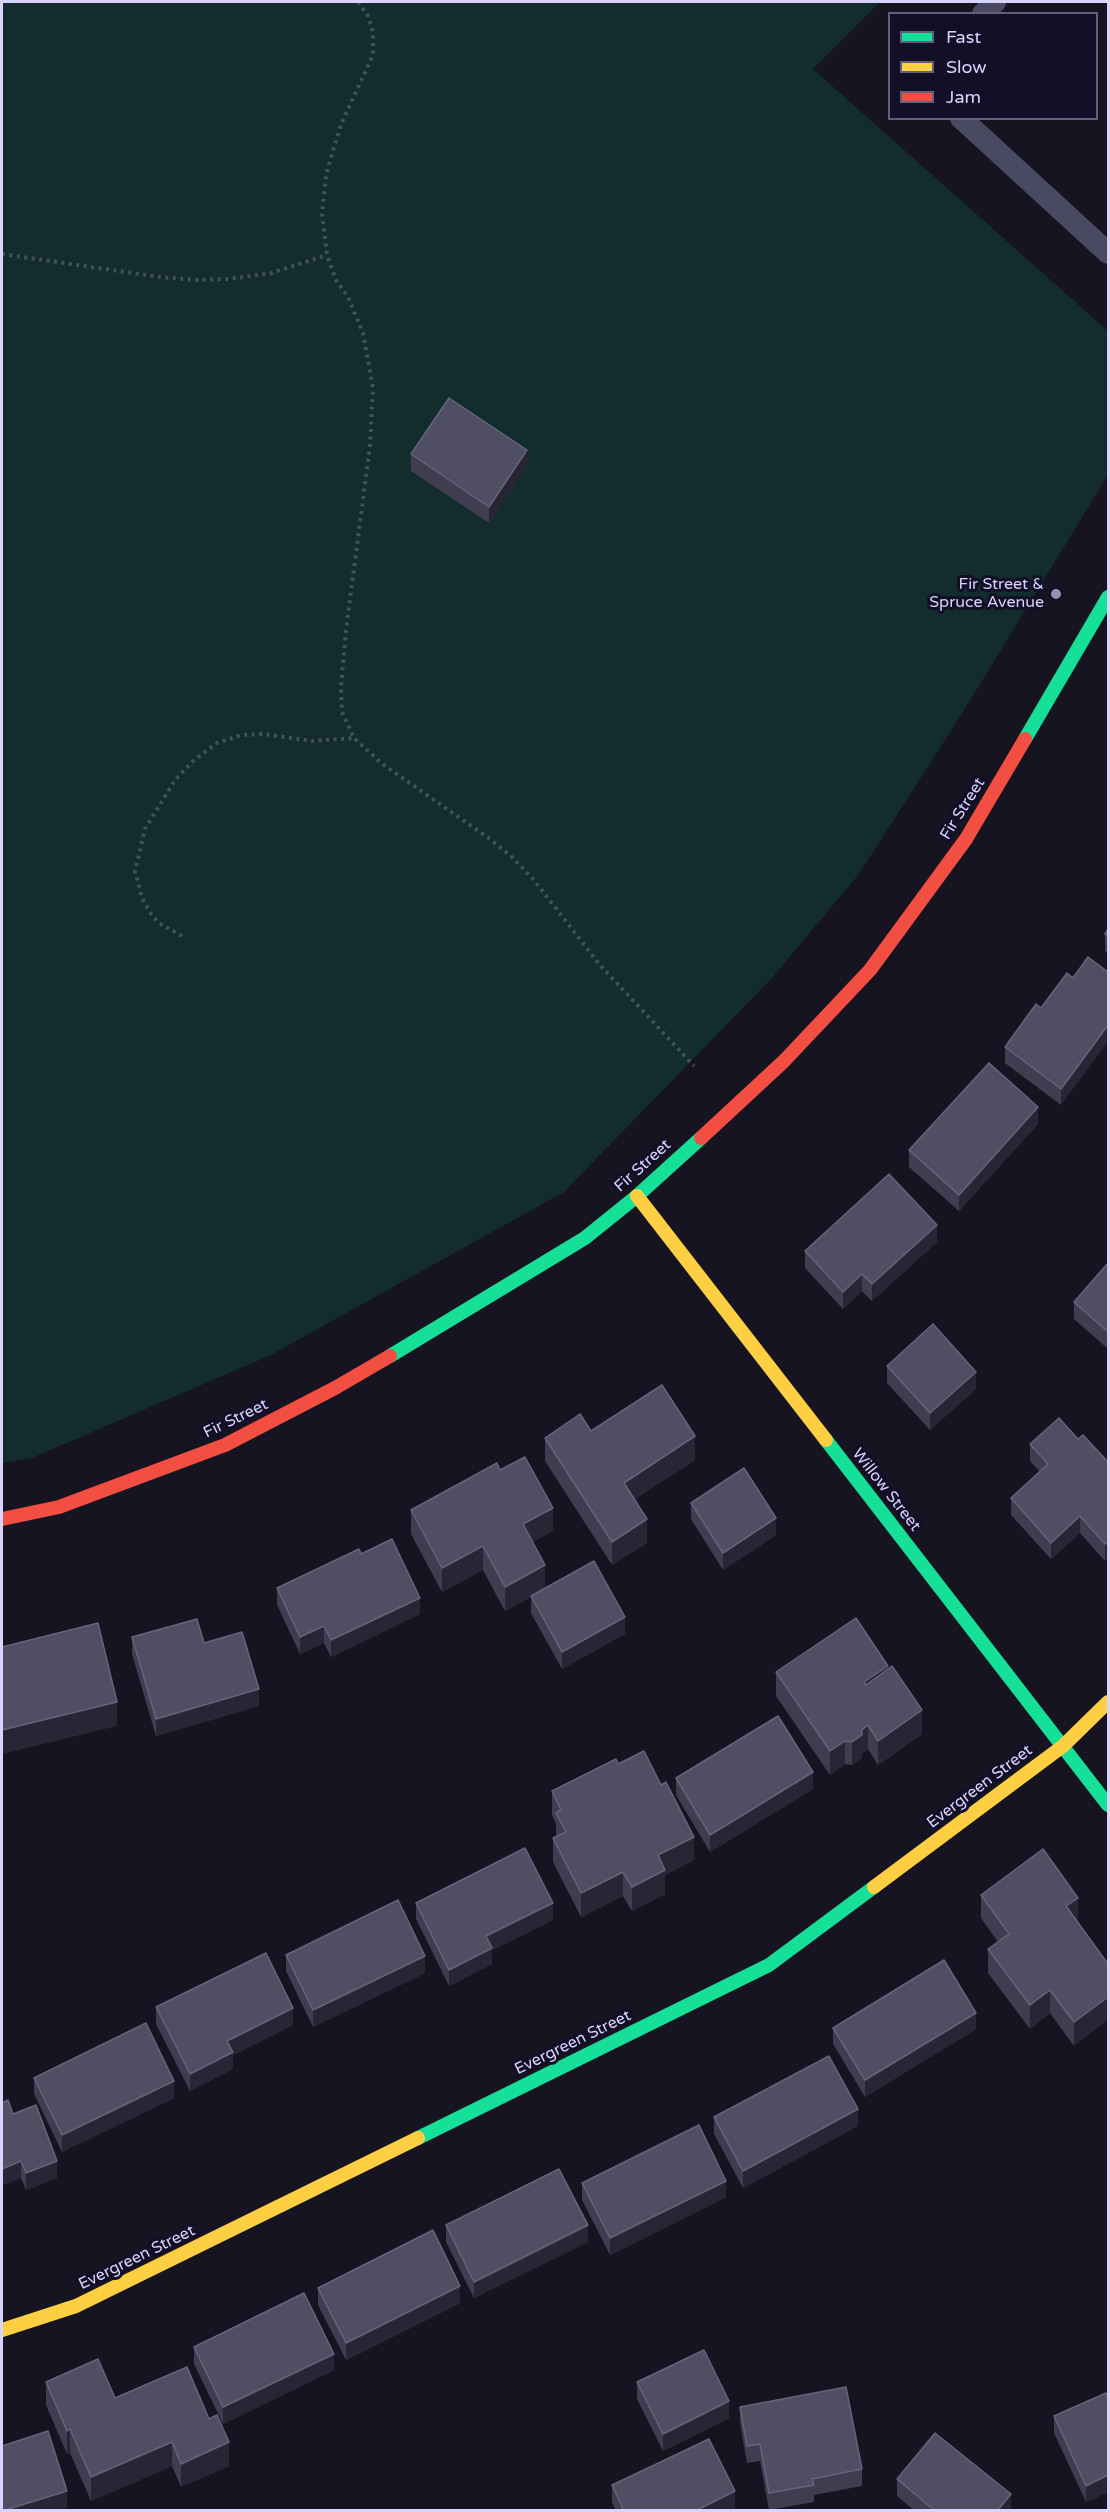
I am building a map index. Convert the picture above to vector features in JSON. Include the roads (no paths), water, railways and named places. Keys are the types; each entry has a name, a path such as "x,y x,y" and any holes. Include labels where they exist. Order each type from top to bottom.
{"street":[{"name":"Fir Street","path":"2,1519 59,1507 225,1445 335,1388 457,1316 585,1238 637,1196 784,1062 870,970 966,839 1108,597"},
{"name":"Willow Street","path":"637,1196 1108,1805"},
{"name":"Evergreen Street","path":"2,2330 76,2306 769,1965 1063,1746 1108,1702"}],"lane":[{"path":"963,120 1108,253"}],"place":[{"name":"Fir Street & Spruce Avenue","path":"1056,594"}]}
